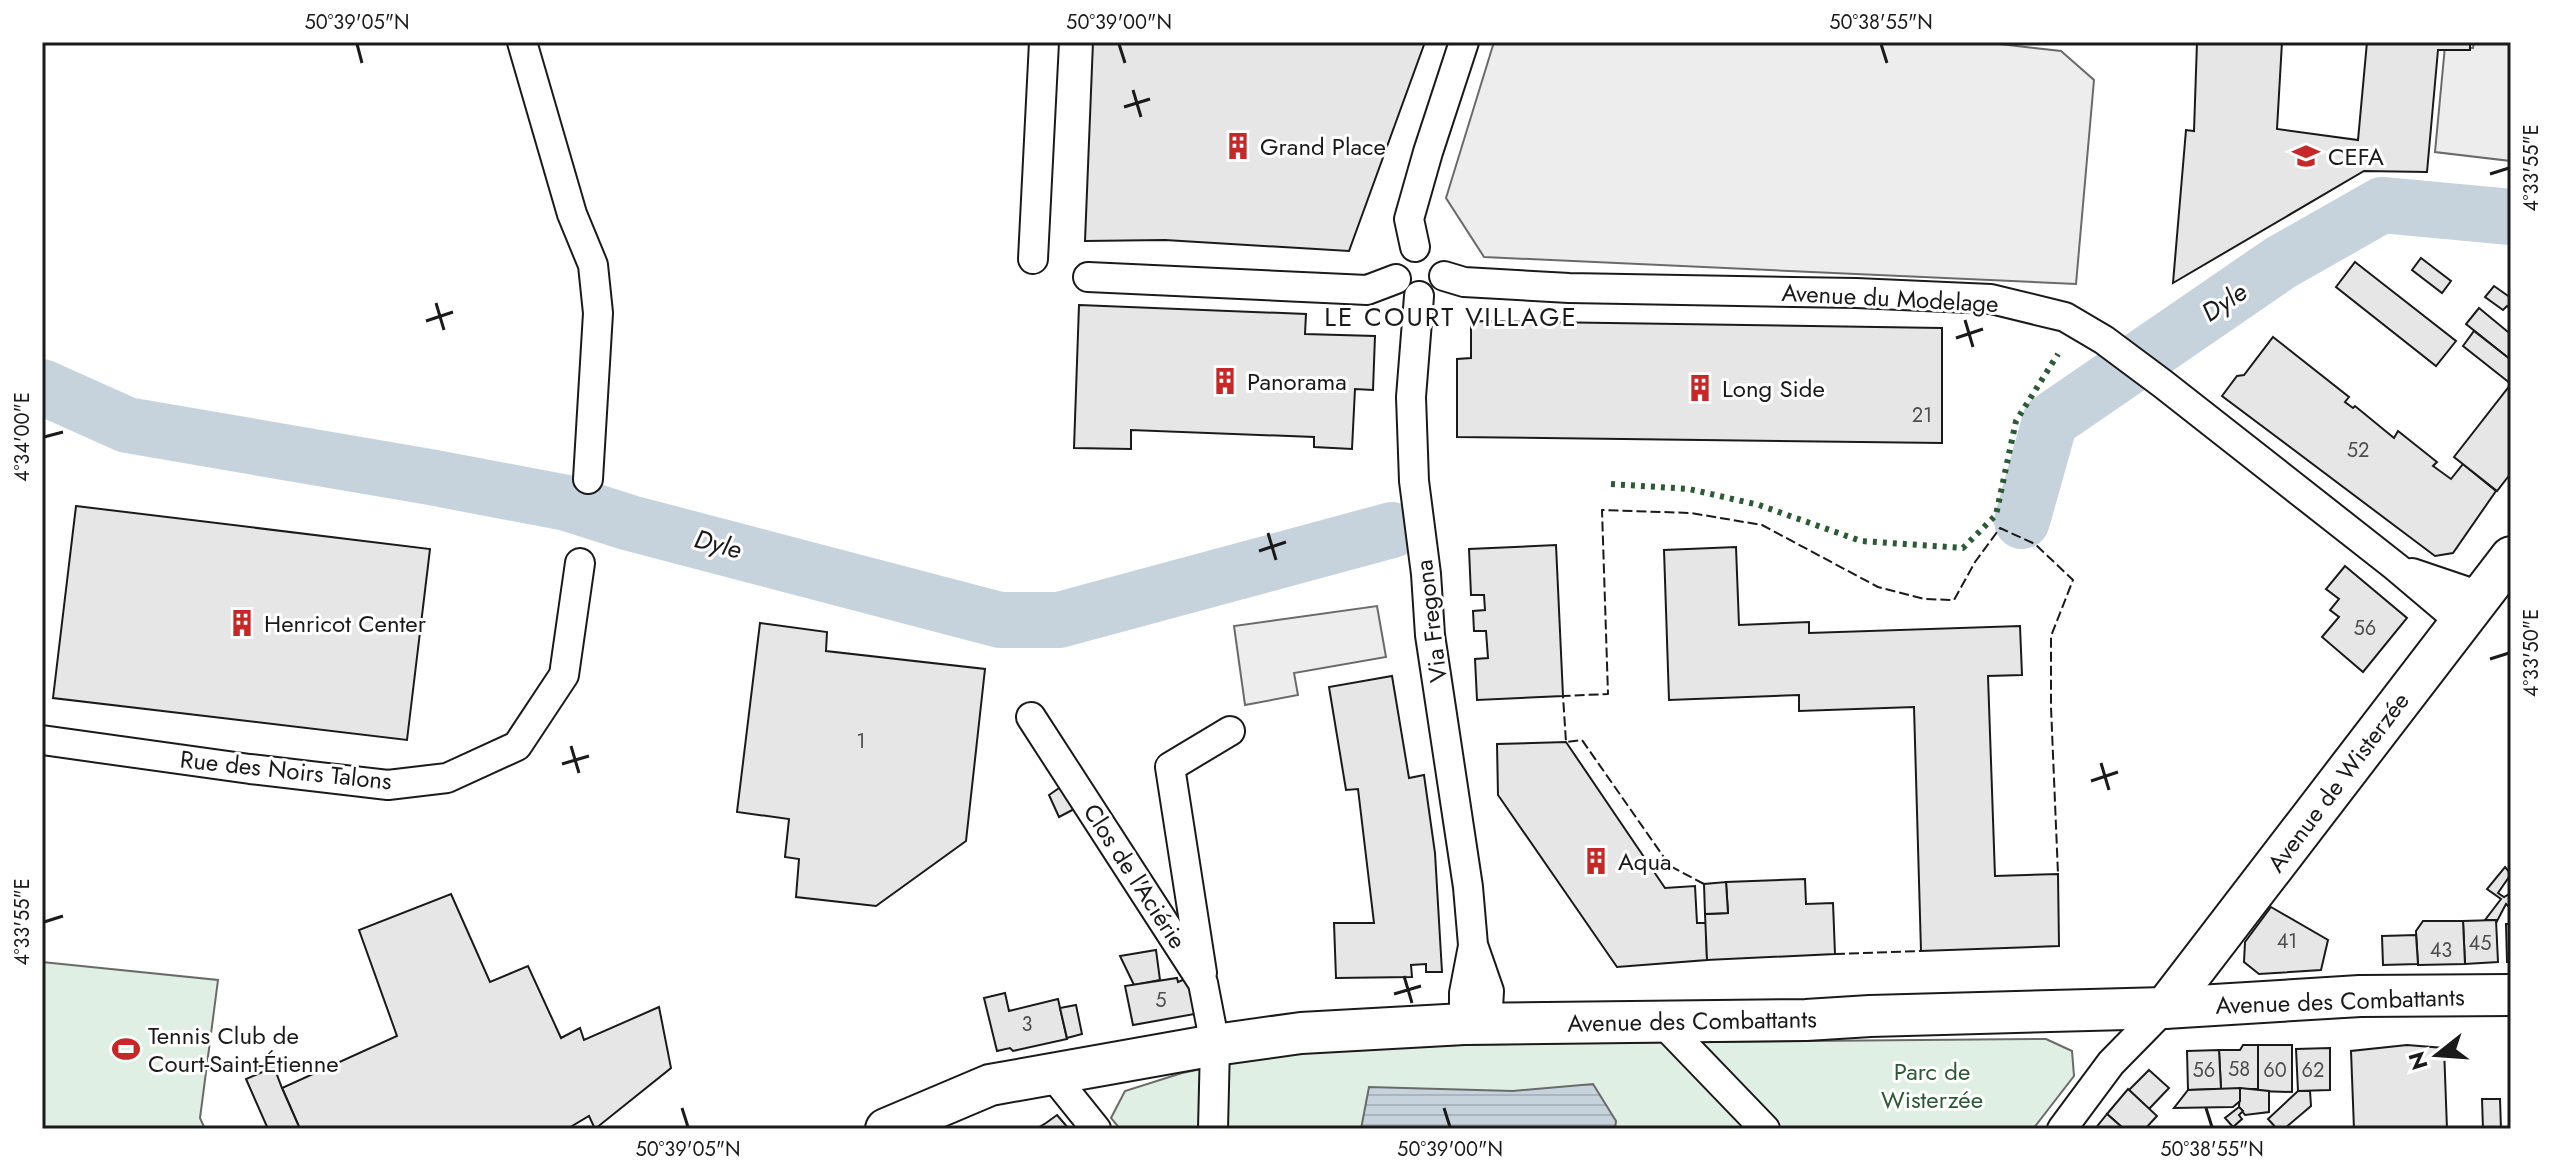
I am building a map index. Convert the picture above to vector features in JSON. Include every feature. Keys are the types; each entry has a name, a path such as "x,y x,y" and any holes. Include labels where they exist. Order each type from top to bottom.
{"main road":[{"name":"Avenue de Wisterzée","path":"2165,1008 2511,557"},
{"name":"Avenue des Combattants","path":"886,1129 990,1085 1301,1033 1476,1024 1806,1020 2165,1008 2360,996 2511,995"}],"street":[{"path":"522,42 572,214 593,265 598,313 588,479"},
{"path":"1033,259 1044,42"},
{"path":"1415,247 1409,219 1464,42"},
{"path":"1423,247 1438,254 1444,276 1432,293 1419,296 1405,291 1396,279 1397,262 1407,250 1423,247"},
{"name":"Avenue du Modelage","path":"1444,276 1464,282 1569,288 1856,293 1991,299 2065,317 2104,340 2163,384 2396,567 2470,609"},
{"path":"1088,277 1367,290 1396,279"},
{"name":"Via Fregona","path":"1419,296 1411,397 1414,481 1430,635 1468,887 1473,945 1464,993 1476,1024"},
{"name":"Rue des Noirs Talons","path":"42,740 388,785 447,778 517,746 564,675 580,563"},
{"name":"Clos de l'Aciérie","path":"1031,717 1203,983 1215,1045 1213,1129"},
{"path":"1203,983 1170,767 1230,731"},
{"path":"2062,1129 2111,1063 2165,1008"},
{"path":"1661,1021 1765,1129"},
{"path":"1051,1073 1096,1129"}],"green space":[{"name":"Tennis Club de Court-Saint-Étienne","path":"42,962 218,980 200,1118 205,1129 42,1129"},
{"name":"Parc de Wisterzée","path":"2046,1039 2072,1051 2074,1076 2033,1129 1120,1129 1111,1118 1125,1091 1182,1073 1303,1048"}],"shaded area":[{"path":"1494,42 1982,42 2061,51 2094,80 2076,284 1484,257 1446,198"},
{"path":"2474,42 2511,42 2511,161 2435,152 2445,46 2473,48"},
{"path":"1377,606 1386,657 1294,673 1298,695 1245,705 1234,626"},
{"path":"1593,1084 1616,1121 1615,1129 1361,1129 1369,1087 1513,1091"}],"building":[{"name":"Grand Place","path":"1093,42 1425,42 1349,251 1165,240 1085,241"},
{"name":"CEFA","path":"2197,42 2282,42 2277,129 2358,140 2367,42 2470,42 2470,50 2438,50 2427,172 2364,171 2173,283 2186,130 2194,131"},
{"path":"2421,258 2451,281 2442,293 2412,270"},
{"path":"2355,262 2456,341 2436,366 2336,287"},
{"path":"2494,286 2511,298 2511,309 2507,306 2503,310 2485,297"},
{"name":"Panorama","path":"1079,305 1306,314 1305,334 1375,336 1373,390 1355,389 1352,449 1314,447 1314,437 1131,430 1131,449 1074,448"},
{"path":"2479,308 2508,332 2511,329 2511,360 2466,324"},
{"name":"Long Side","path":"1471,321 1942,328 1942,443 1457,437 1457,359 1471,358"},
{"path":"2474,331 2511,360 2511,384 2463,346"},
{"path":"2273,337 2349,397 2345,402 2353,408 2355,406 2394,438 2398,431 2437,462 2433,466 2451,479 2463,464 2496,491 2453,553 2435,556 2222,396 2237,376 2244,375"},
{"path":"2511,384 2511,473 2497,491 2454,457"},
{"name":"Henricot Center","path":"76,506 430,549 407,740 53,698"},
{"path":"1556,545 1563,696 1477,700 1475,659 1488,658 1486,631 1474,631 1473,611 1485,610 1484,595 1471,595 1469,549"},
{"path":"1736,547 1739,625 1809,622 1809,633 2020,626 2022,675 1988,676 1995,876 2058,874 2059,946 1921,951 1914,707 1799,711 1799,695 1669,700 1664,550"},
{"path":"2345,566 2407,618 2363,672 2322,637 2339,617 2330,610 2339,599 2326,589"},
{"path":"760,623 827,632 826,651 985,669 966,841 876,906 796,897 799,859 785,857 789,819 737,812"},
{"path":"1392,676 1409,778 1424,775 1435,853 1442,972 1426,972 1426,964 1411,965 1412,977 1336,978 1334,923 1374,923 1358,789 1346,790 1329,687"},
{"name":"Aqua","path":"1566,742 1665,888 1695,886 1697,923 1706,923 1707,960 1617,967 1498,795 1497,744"},
{"path":"1065,784 1078,807 1059,817 1049,795"},
{"path":"2505,867 2511,874 2498,893 2504,897 2511,893 2511,901 2508,906 2506,904 2496,923 2496,920 2485,920 2501,899 2487,889"},
{"path":"1805,879 1806,904 1833,903 1835,954 1707,960 1705,914 1728,913 1726,882"},
{"path":"1726,882 1728,913 1705,914 1704,884"},
{"path":"451,894 490,982 528,966 561,1038 580,1028 584,1040 659,1007 671,1068 595,1129 589,1116 567,1129 300,1129 282,1088 397,1036 359,930"},
{"path":"2271,907 2328,940 2321,970 2259,974 2244,962 2245,942"},
{"path":"2496,920 2498,962 2465,964 2463,921"},
{"path":"2423,921 2463,921 2465,964 2418,965 2416,931"},
{"path":"2506,924 2511,924 2511,962 2507,962"},
{"path":"2416,935 2418,964 2383,965 2382,936"},
{"path":"1156,950 1160,980 1134,985 1120,956"},
{"path":"1177,978 1178,982 1185,979 1200,1013 1133,1025 1125,986"},
{"path":"1005,993 1009,1011 1058,999 1067,1039 1013,1051 1010,1048 997,1051 984,998"},
{"path":"1076,1005 1082,1034 1067,1038 1060,1008"},
{"path":"2243,1045 2258,1045 2258,1089 2221,1089 2219,1050 2240,1050"},
{"path":"2258,1045 2292,1045 2292,1092 2258,1091"},
{"path":"2407,1045 2444,1048 2447,1129 2354,1129 2351,1051"},
{"path":"2330,1048 2330,1090 2298,1091 2296,1049"},
{"path":"2219,1050 2221,1089 2188,1090 2187,1051"},
{"path":"274,1067 300,1129 268,1129 246,1079"},
{"path":"2149,1070 2169,1088 2149,1109 2129,1090"},
{"path":"2240,1088 2269,1091 2269,1112 2245,1115 2239,1107"},
{"path":"2240,1088 2240,1101 2233,1107 2174,1108 2188,1090"},
{"path":"2128,1089 2157,1116 2145,1129 2124,1129 2107,1114"},
{"path":"2298,1091 2310,1091 2311,1106 2284,1129 2277,1129 2268,1119"},
{"path":"2482,1099 2500,1099 2501,1129 2483,1129"},
{"path":"2239,1107 2243,1111 2239,1115 2242,1119 2233,1127 2225,1118"},
{"path":"2107,1114 2124,1129 2095,1129"},
{"path":"1057,1115 1069,1129 1036,1129 1046,1123"}],"waterway":[{"name":"Dyle","path":"2022,521 2050,421 2280,263 2382,205 2511,217"},
{"name":"Dyle","path":"42,387 127,425 567,503 630,523 1000,620 1059,620 1392,530"}],"hedge":[{"path":"1611,484 1689,489 1759,505 1861,541 1963,548 1996,515 2016,421 2058,354"}],"fence":[{"path":"1704,884 1670,866 1582,740 1566,742 1563,696 1608,694 1602,510 1691,513 1762,525 1878,587 1924,599 1954,600 1975,562 2000,528 2035,544 2073,580 2051,636 2058,874"},
{"path":"1835,954 1921,951"}],"place":[{"name":"Grand Place","path":"1238,146"},
{"name":"CEFA","path":"2306,156"},
{"name":"Panorama","path":"1225,381"},
{"name":"Long Side","path":"1700,388"},
{"name":"Henricot Center","path":"242,623"},
{"name":"Aqua","path":"1596,861"},
{"name":"Tennis Club de Court-Saint-Étienne","path":"126,1049"}],"district":[{"name":"LE COURT VILLAGE","path":"1451,317"}]}
